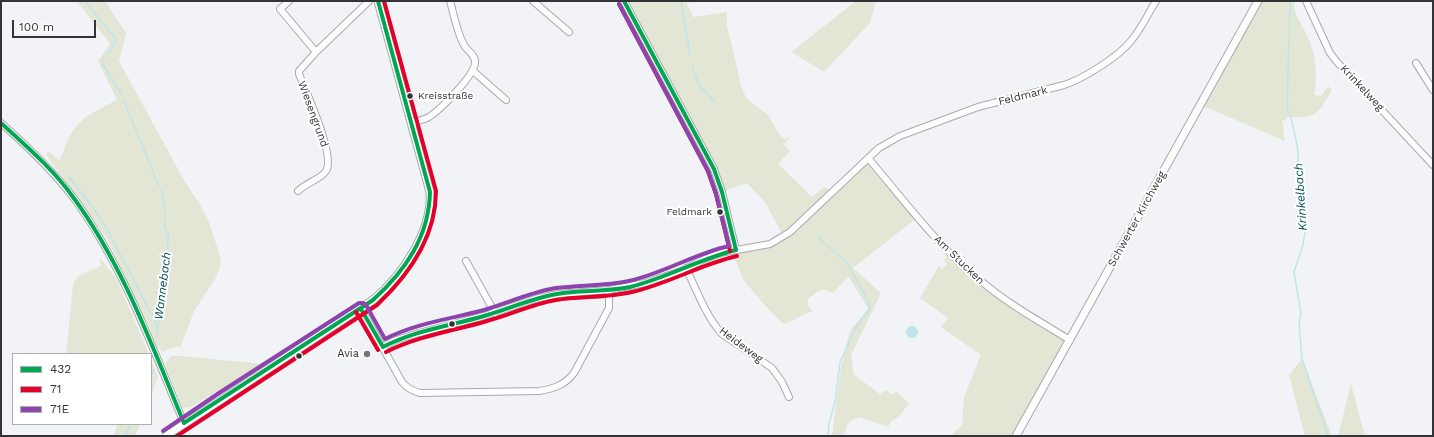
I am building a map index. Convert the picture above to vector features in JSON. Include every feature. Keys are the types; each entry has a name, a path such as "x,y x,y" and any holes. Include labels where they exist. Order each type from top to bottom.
{"main road":[{"path":"166,436 361,309 382,293 411,255 420,237 430,207 430,192 378,1"},
{"name":"Schwerter Kirchweg","path":"1016,436 1258,1"}],"street":[{"path":"289,1 280,9 316,52 369,1"},
{"path":"412,122 422,120 441,108 473,71 475,64 474,58 464,46 450,1"},
{"path":"533,1 569,32"},
{"path":"624,1 714,169 726,206 736,250"},
{"name":"Feldmark","path":"383,348 396,340 419,332 495,313 547,296 609,290 645,283 686,268 720,253 770,244 784,237 884,144 910,132 978,108 1064,85 1077,81 1086,76 1118,53 1131,41 1156,1"},
{"name":"Krinkelweg","path":"1306,1 1330,53 1433,165"},
{"name":"Wiesengrund","path":"298,190 303,185 325,173 329,164 329,159 321,132 299,74 301,67 316,52"},
{"path":"1416,62 1433,90"},
{"path":"473,71 506,100"},
{"path":"1,123 29,148 62,183 101,239 130,296 184,423"},
{"name":"Am Stucken","path":"868,158 936,239 966,269 1001,297 1070,340"},
{"path":"466,261 495,313"},
{"name":"Heideweg","path":"686,268 707,313 717,328 722,334 772,368 782,382 789,397"},
{"path":"361,309 402,382 407,388 420,393 547,390 562,384 574,373 609,308 609,290"}],"green space":[{"path":"77,1 105,1 126,33 119,61 185,182 208,220 219,252 221,265 215,279 194,311 180,348 177,346 162,352 152,339 150,328 140,310 108,240 47,156 47,150 60,161 68,139 80,123 95,112 117,100 98,61 110,44"},
{"path":"624,1 686,1 693,17 727,12 727,26 742,89 747,99 768,115 780,136 785,139 791,137 783,144 790,151 778,164 812,197 824,187 830,190 868,158 918,217 853,268 881,293 851,355 854,375 880,394 886,390 892,395 896,391 909,403 899,417 891,421 888,427 859,417 849,422 843,436 832,436 841,366 847,341 851,329 868,308 849,277 833,293 826,290 820,290 808,299 808,305 812,311 784,324 771,312 744,281 732,251 752,248 783,236 765,202 747,183 722,192 714,169"},
{"path":"856,1 876,1 870,23 824,72 791,52"},
{"path":"1258,1 1294,1 1294,7 1310,42 1314,57 1316,80 1314,95 1321,96 1328,86 1332,90 1323,105 1315,114 1304,117 1286,117 1286,121 1282,120 1285,141 1201,105"},
{"path":"949,253 981,281 1070,340 1016,436 953,436 954,432 962,426 964,397 981,355 941,327 948,318 920,298 939,266 942,269 947,264 944,260"},
{"path":"100,258 116,278 149,353 66,353 73,285 77,277 101,266"},
{"path":"171,356 263,364 191,407 182,408 165,364"},
{"path":"1302,359 1332,436 1305,436 1289,375"},
{"path":"152,362 158,377 152,392"},
{"path":"1351,384 1365,436 1338,436"},
{"path":"118,425 140,425 135,436 113,436"}],"water":[{"path":"914,326 917,327 917,337 910,338 907,337 906,330 907,327"}],"waterway":[{"name":"Wannebach","path":"85,1 115,38 116,41 108,54"},
{"path":"681,1 690,54"},
{"name":"Krinkelbach","path":"1290,1 1287,109 1291,117 1297,145 1305,232 1303,245 1294,272 1301,313 1299,322 1302,359 1328,436"},
{"name":"Wannebach","path":"104,59 103,64 121,94"},
{"path":"692,67 699,85 715,103"},
{"name":"Wannebach","path":"124,101 159,186"},
{"path":"69,177 94,209 107,229 158,327"},
{"name":"Wannebach","path":"157,335 162,295 161,290 165,282 163,274 168,260 167,246 169,236 164,227 165,218 161,190"},
{"path":"819,238 847,263 870,304 869,310 856,327 840,362 835,402 829,424 828,436"},
{"name":"Wannebach","path":"125,436 130,425"}],"transit line":[{"name":"432","path":"184,423 373,300 385,289 405,265 420,238 429,208 430,192 378,1"},
{"name":"71","path":"177,436 377,305 410,268 426,239 435,208 436,191 384,1"},
{"name":"432","path":"361,309 383,347 420,332 484,316 548,296 630,287 657,279 709,258 736,250 722,192 714,169 624,1"},
{"name":"71","path":"619,4 708,171 716,194 730,251"},
{"name":"71E","path":"163,431 359,303 366,305 385,339 421,325 484,310 547,290 565,287 611,284 642,278 716,249 729,246 716,194 708,171 619,4"},
{"name":"432","path":"1,123 57,177 91,223 122,278 184,423"},
{"name":"71","path":"386,352 410,342 496,319 547,302 632,292 737,256"},
{"name":"71","path":"356,312 378,350"}],"place":[{"name":"Kreisstraße","path":"410,96"},
{"name":"Feldmark","path":"720,212"},
{"name":"Avia","path":"367,354"}]}
